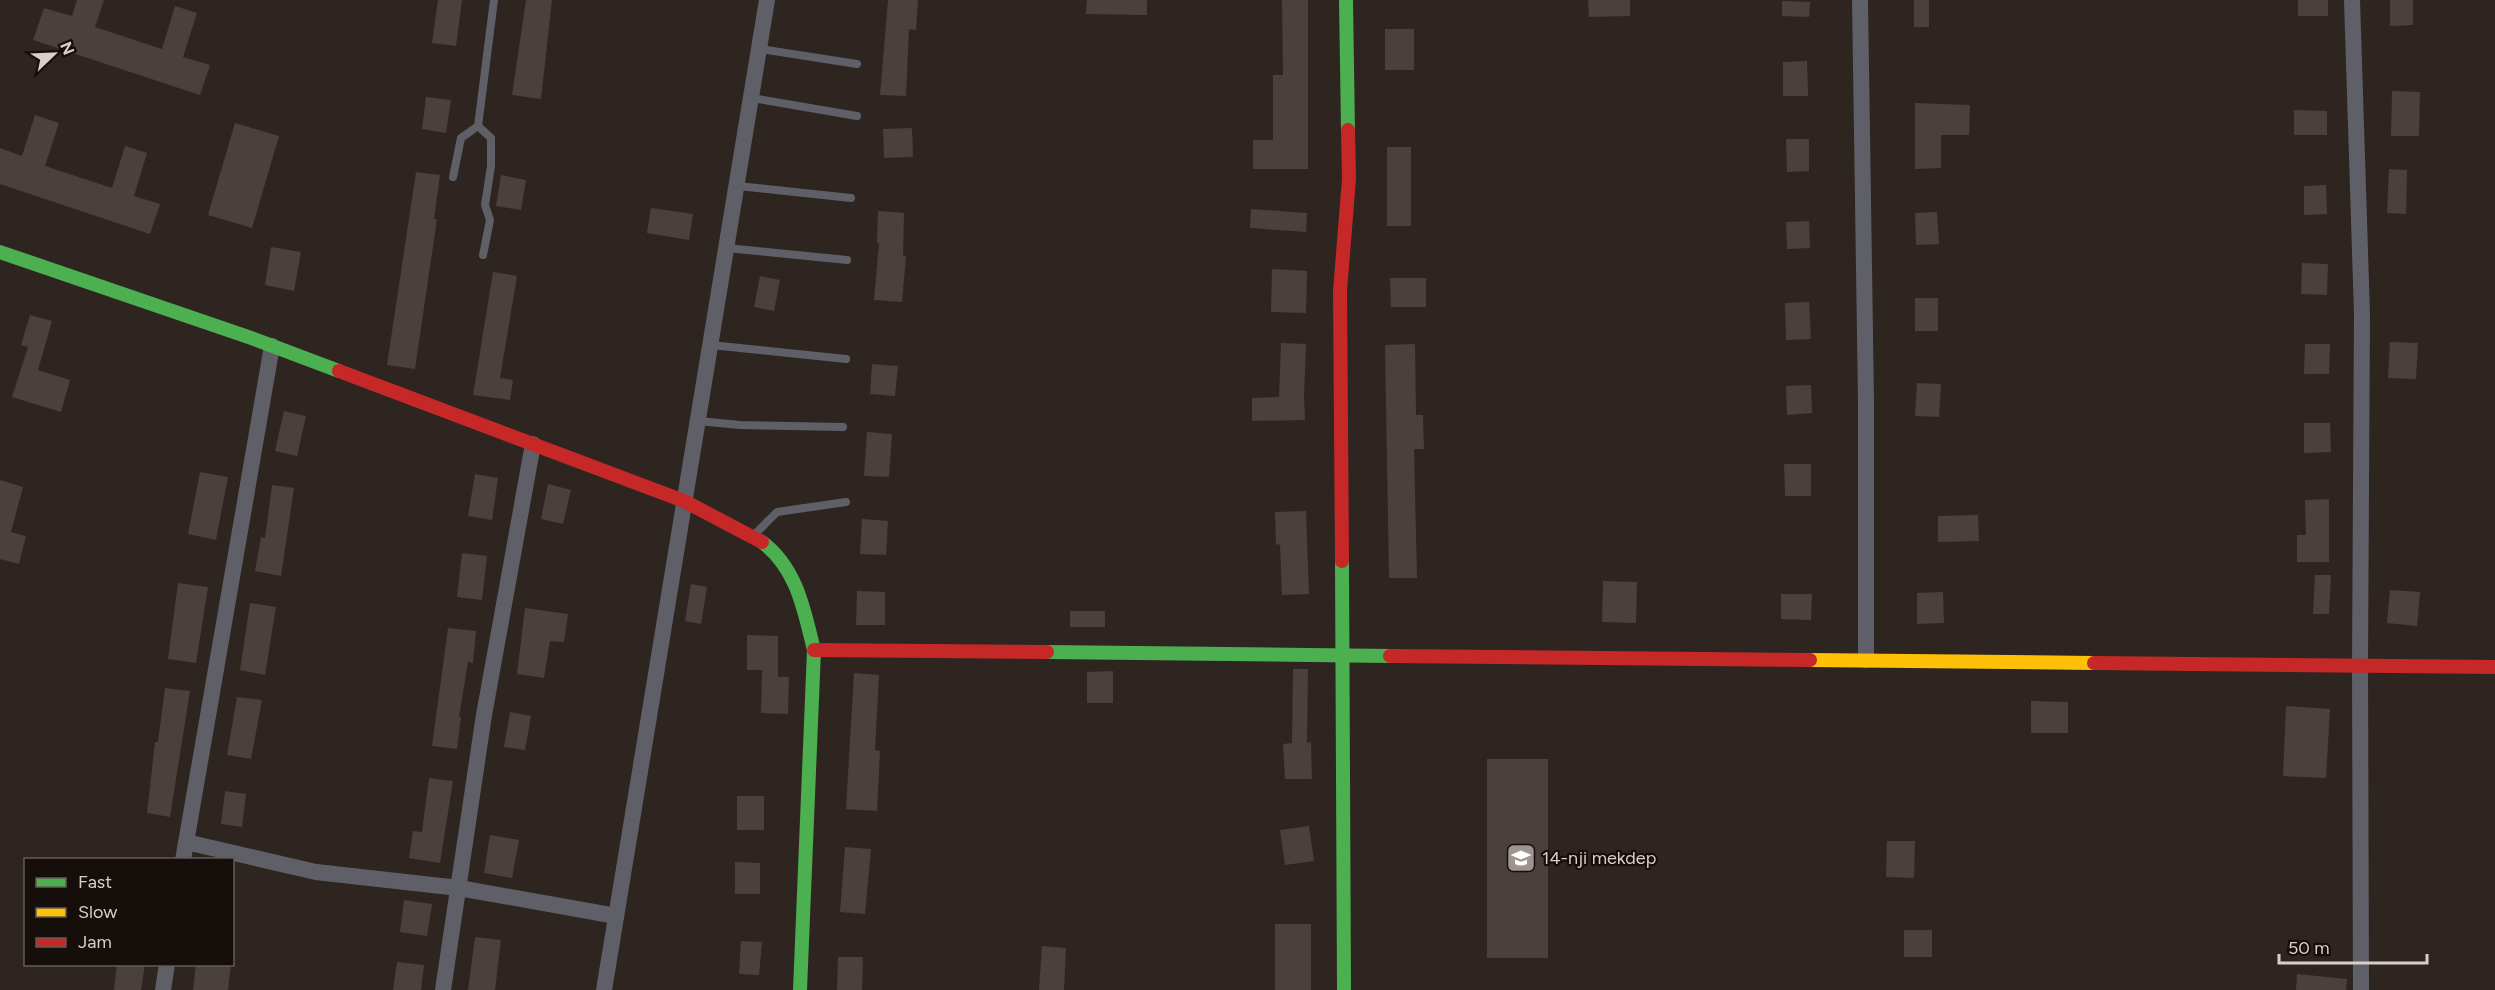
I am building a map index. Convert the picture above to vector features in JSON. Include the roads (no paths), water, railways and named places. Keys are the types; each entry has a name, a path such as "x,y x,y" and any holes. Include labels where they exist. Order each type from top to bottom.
{"street":[{"path":"604,990 767,0"},
{"path":"1344,990 1340,291 1349,178 1346,0"},
{"path":"1860,0 1866,401 1866,660"},
{"path":"2352,0 2362,314 2361,990"},
{"path":"1,255 272,346 684,501 753,536 774,551 789,570 801,600 814,650 800,990"},
{"path":"183,858 272,346"},
{"path":"443,990 484,715 533,444"},
{"path":"814,650 2495,667"},
{"path":"186,842 316,872 459,888 616,916"},
{"path":"163,990 167,966"}],"lane":[{"path":"453,177 461,138 478,126 494,0"},
{"path":"760,48 857,64"},
{"path":"752,98 857,116"},
{"path":"478,126 491,138 491,166 485,205 490,220 483,255"},
{"path":"738,186 850,198"},
{"path":"727,248 848,260"},
{"path":"711,345 846,359"},
{"path":"698,421 740,426 843,427"},
{"path":"753,536 777,512 846,502"}],"place":[{"name":"14-nji mekdep","path":"1521,858"}]}
